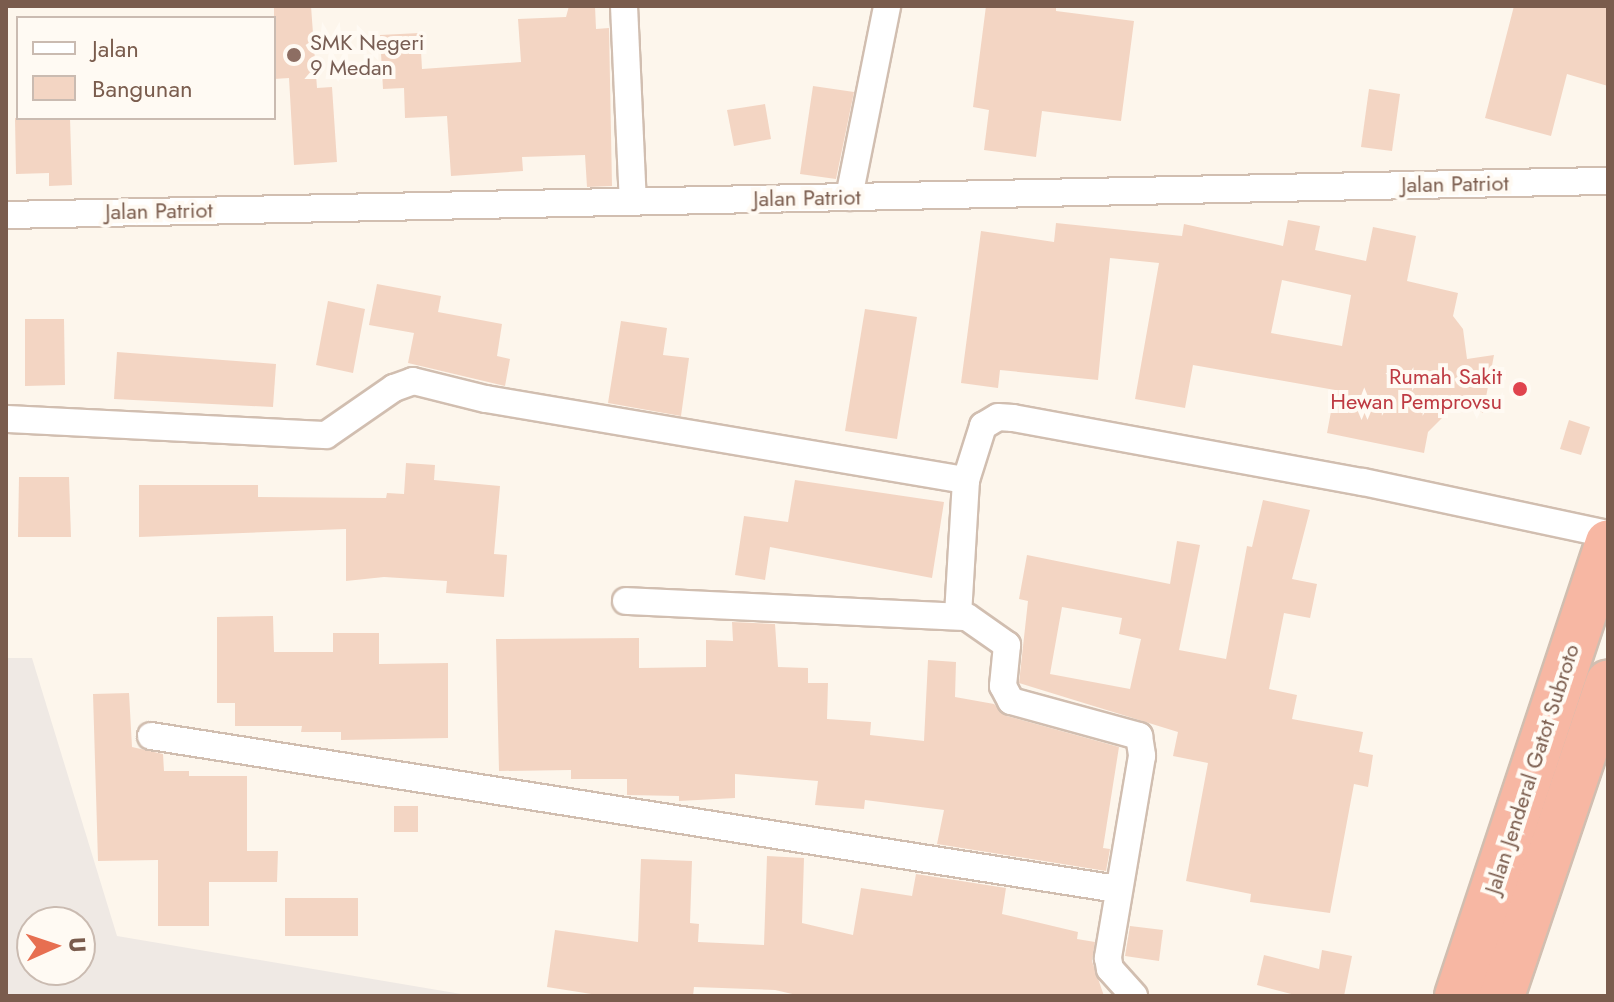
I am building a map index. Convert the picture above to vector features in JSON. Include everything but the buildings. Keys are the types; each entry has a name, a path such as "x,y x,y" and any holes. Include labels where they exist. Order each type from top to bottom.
{"highway":[{"name":"Jalan Jenderal Gatot Subroto","path":"1457,996 1608,543"},
{"name":"Jalan Jenderal Gatot Subroto","path":"1502,996 1608,682"}],"street":[{"path":"624,6 633,202"},
{"path":"849,197 887,6"},
{"name":"Jalan Patriot","path":"6,215 1608,181"},
{"path":"6,419 326,435 394,388 413,381 486,399 966,480"},
{"path":"958,615 966,480 983,426 990,420 1013,418 1363,482 1608,534"},
{"path":"626,601 958,615 982,624 1007,645 1003,686 1011,701 1139,736 1142,756 1117,889 1108,958 1118,980 1134,996"},
{"path":"151,736 1117,889"}],"shaded area":[{"path":"6,658 32,658 117,936 473,996 6,996"}],"place":[{"name":"SMK Negeri 9 Medan","path":"294,55"},
{"name":"Rumah Sakit Hewan Pemprovsu","path":"1520,389"}]}
